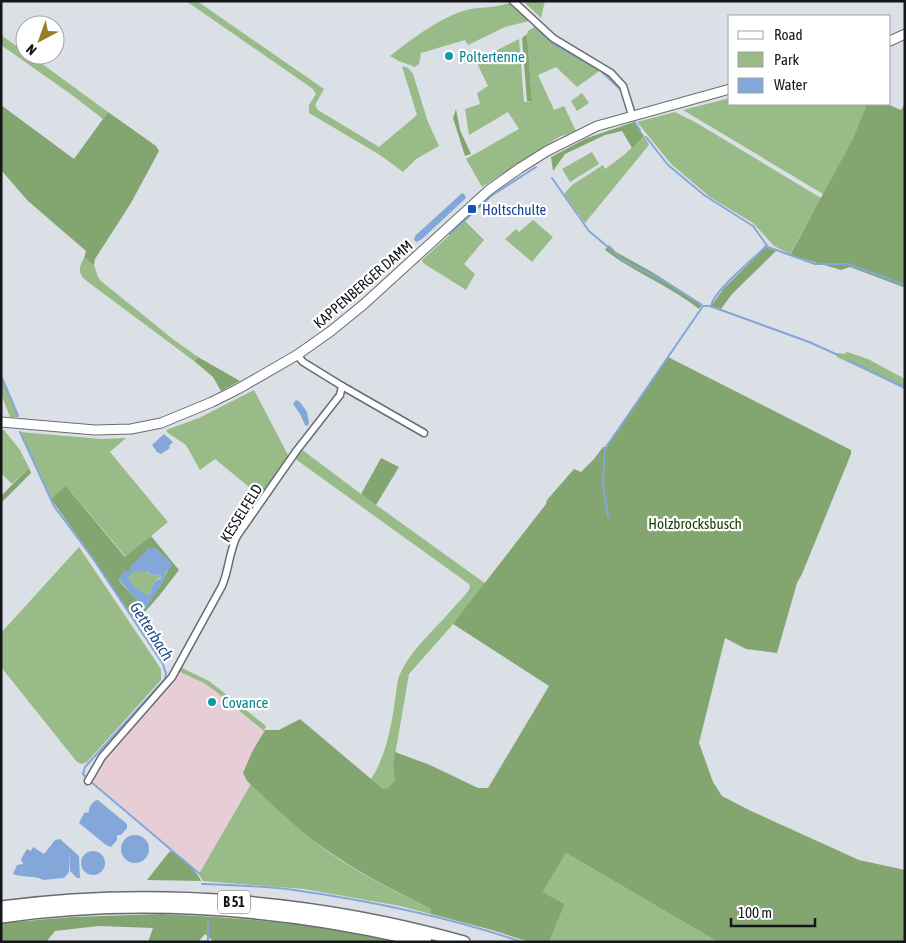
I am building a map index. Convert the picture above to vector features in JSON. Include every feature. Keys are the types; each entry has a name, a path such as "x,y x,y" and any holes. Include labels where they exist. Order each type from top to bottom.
{"highway":[{"name":"B 51","path":"1,907 48,902 119,899 229,901 283,906 361,918 464,942"},
{"name":"B 51","path":"1,917 90,909 208,910 277,915 352,926 426,942"}],"main road":[{"path":"891,41 905,34"},
{"name":"KAPPENBERGER DAMM","path":"1,422 95,430 131,429 181,416 212,402 297,355 331,331 363,306 462,214 505,178 547,151 597,126 728,90"}],"street":[{"path":"512,1 553,38 611,73 623,86 632,115"},
{"path":"297,355 304,362 342,386 424,433"},
{"name":"KESSELFELD","path":"89,780 102,757 172,677 222,586 232,549 238,536 298,450 340,395 342,386"}],"shaded area":[{"path":"178,671 204,683 264,731 252,752 247,781 251,784 199,874 177,852 171,849 91,780 100,762"}],"green space":[{"path":"186,1 197,1 324,89 315,105 318,110 379,147 417,115 402,66 408,68 413,74 428,122 439,146 416,159 403,172 380,155 309,113 309,105 316,94 313,89"},
{"path":"523,1 545,1 541,18"},
{"path":"509,3 529,21 505,27 468,45 465,40 421,53 419,64 415,67 390,56 443,19 468,9"},
{"path":"536,26 555,43 602,69 577,87 556,67 538,75 554,110 564,106 576,131 559,137 482,187 466,159 519,129 508,112 469,135 465,109 480,104 477,93 488,86 476,61 519,39 524,102 532,101 527,34 528,31"},
{"path":"527,34 532,101 527,101 522,38"},
{"path":"1,35 15,45 15,55 1,45"},
{"path":"29,65 44,65 108,112 103,119"},
{"path":"582,93 589,103 577,111 571,101"},
{"path":"728,99 728,105 867,105 852,140 823,194 683,110"},
{"path":"905,103 905,286 903,287 850,267 841,270 790,255 852,140 867,105 889,105 901,110"},
{"path":"1,105 74,159 108,112 156,146 159,151 131,203 95,259 94,265 84,258 86,251 28,201 1,170"},
{"path":"456,109 460,130 471,154 465,156 453,118"},
{"path":"675,112 695,122 821,198 790,254 774,246 753,223 710,197 671,164 637,122"},
{"path":"634,122 644,136 632,148 622,131 605,135 565,154 553,171 551,157 587,138"},
{"path":"644,136 649,145 585,223 564,194 572,185 603,165 605,169 624,155"},
{"path":"592,152 599,164 570,182 562,169"},
{"path":"533,220 553,237 532,262 505,239 516,229 519,232"},
{"path":"465,221 484,240 464,264 475,274 466,290 423,263 422,260"},
{"path":"609,245 616,252 652,272 702,304 699,309 676,293 616,258 605,250"},
{"path":"766,247 776,251 732,294 721,309 711,306 724,288"},
{"path":"84,258 94,265 101,281 198,357 194,361 88,282 80,271"},
{"path":"847,352 868,359 905,379 905,389 837,357 838,353 844,354"},
{"path":"198,357 240,381 221,391 213,377 194,361"},
{"name":"Holzbrocksbusch","path":"668,357 851,450 851,454 797,583 777,653 746,649 725,638 699,743 713,782 722,796 859,860 905,870 905,942 718,942 566,853 543,892 565,904 549,942 529,942 431,914 431,909 368,876 309,837 247,781 243,773 252,752 265,730 279,730 300,719 383,789 388,788 395,780 393,767 395,752 430,765 478,788 488,788 549,686 453,624 546,504 547,500 574,469 581,472 605,447"},
{"path":"1,373 19,417 10,417 1,394"},
{"path":"254,390 289,457 261,497 215,459 200,470 186,445 166,430 199,418"},
{"path":"1,430 4,430 20,450 29,468 12,484 1,473"},
{"path":"20,432 102,439 126,438 110,452 168,522 126,557 67,487 51,499"},
{"path":"301,449 486,584 409,674 393,767 395,780 388,789 383,789 371,779 387,744 398,679 416,649 467,593 470,588 469,584 294,458"},
{"path":"381,458 399,467 376,505 361,494"},
{"path":"29,468 31,473 1,503 1,496"},
{"path":"66,486 125,557 151,536 179,570 136,622 91,555 51,499","holes":["152,548 169,568 159,588 142,605 119,581 126,571 130,572 148,549"]},
{"path":"79,547 161,669 161,680 87,762 82,764 77,762 1,667 1,633"},
{"path":"138,570 154,576 160,574 162,576 154,582 150,594 147,595 139,590 128,578 134,571"},
{"path":"180,667 209,681 266,726 264,731 204,683 178,671"},
{"path":"251,784 279,811 330,853 392,890 431,909 431,914 400,906 304,889 203,881 199,874"},
{"path":"170,851 188,864 201,881 147,880"},
{"path":"566,853 718,942 549,942 565,904 543,892"},
{"path":"162,914 309,926 397,942 214,942 205,934 198,942 148,942 153,928 99,926 55,931 46,942 1,942 1,923 73,917"}],"water":[{"path":"462,193 466,198 422,239 417,242 414,240 415,236"},
{"path":"296,400 300,402 307,412 308,426 305,425 293,404"},
{"path":"164,434 173,442 169,446 170,448 161,454 152,445"},
{"path":"149,548 155,548 172,563 166,572 165,579 145,609 118,579 124,571 130,571 131,566","holes":["134,572 148,572 154,576 160,574 161,578 154,582 150,594 147,595 134,586 128,578"]},
{"path":"98,800 127,824 127,828 121,835 117,835 117,840 111,847 79,823 84,813 89,812 91,804"},
{"path":"135,835 145,839 149,849 145,859 135,863 125,859 121,849 125,839"},
{"path":"60,839 79,856 80,878 77,878 70,871 70,853 69,872 64,878 43,880 13,874 17,865 23,864 21,859 27,849 31,851 33,847 44,854 55,840"},
{"path":"93,851 98,852 104,858 104,868 98,874 93,875 88,874 82,868 81,863 82,858 88,852"}],"waterway":[{"path":"515,7 528,19"},
{"path":"539,31 555,45 598,69"},
{"path":"602,72 623,92"},
{"path":"634,121 640,130"},
{"path":"646,137 668,165 704,195 753,226 768,247 815,264 848,264 905,285"},
{"path":"450,234 491,196 536,167"},
{"path":"552,178 589,231 624,261 664,281 703,306 710,306 809,342 838,355"},
{"path":"711,306 726,284 766,246"},
{"path":"608,517 603,483 605,449 703,306"},
{"path":"848,360 905,388"},
{"name":"Getterbach","path":"1,376 18,416"},
{"name":"Getterbach","path":"20,432 54,506 94,560 163,664 166,674 165,679 85,767 83,774 87,778"},
{"name":"Getterbach","path":"90,781 201,875"},
{"path":"202,884 283,889 352,899 438,917 522,942"},
{"name":"Getterbach","path":"208,922 208,942"}],"place":[{"name":"Poltertenne","path":"449,56"},
{"name":"Holtschulte","path":"472,209"},
{"name":"Covance","path":"212,702"}]}
